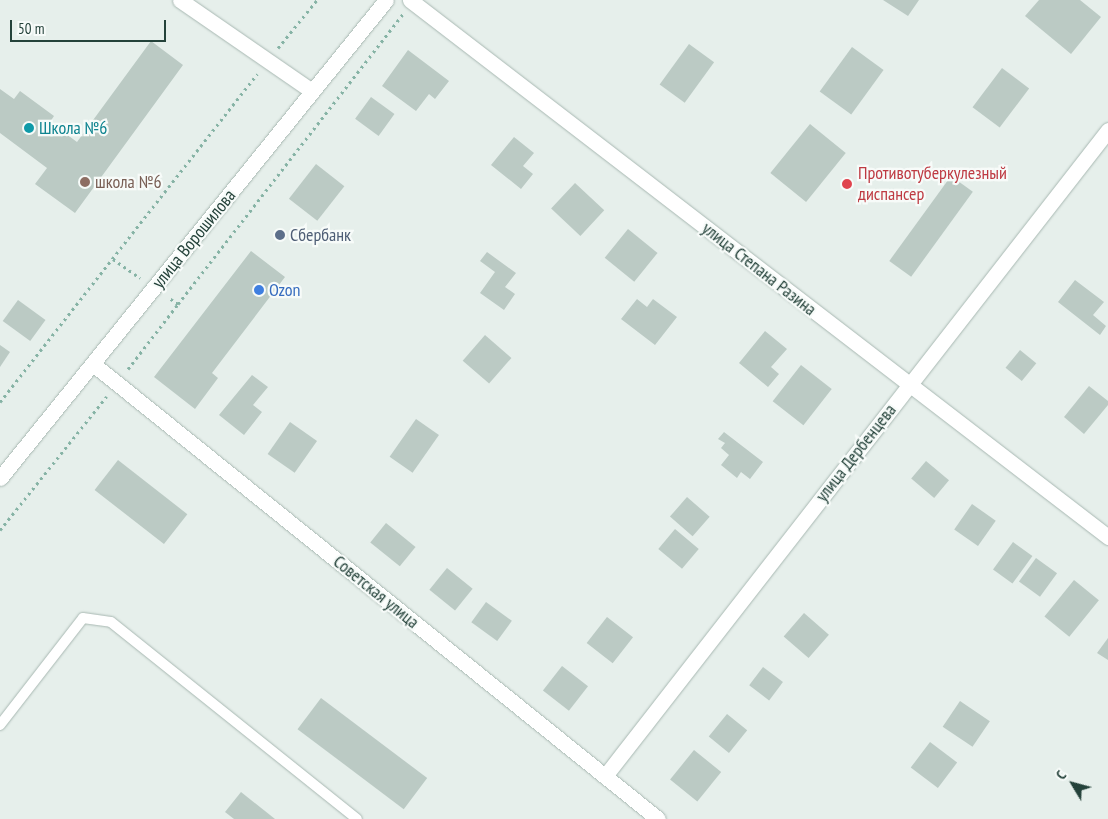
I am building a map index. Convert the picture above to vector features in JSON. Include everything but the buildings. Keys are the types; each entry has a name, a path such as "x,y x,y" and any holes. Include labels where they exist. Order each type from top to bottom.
{"street":[{"path":"180,0 312,91"},
{"name":"улица Ворошилова","path":"0,478 94,364 386,0"},
{"name":"улица Степана Разина","path":"411,1 1108,537"},
{"name":"улица Дербенцева","path":"604,776 1108,130"},
{"name":"Советская улица","path":"94,364 658,819"}],"lane":[{"path":"0,725 83,618 111,622 356,819"}],"path":[{"path":"0,402 317,0"},
{"path":"178,304 411,1"}],"place":[{"name":"Школа №6","path":"29,128"},
{"name":"школа №6","path":"85,182"},
{"name":"Противотуберкулезный диспансер","path":"847,184"},
{"name":"Сбербанк","path":"280,235"},
{"name":"Ozon","path":"259,290"}]}
